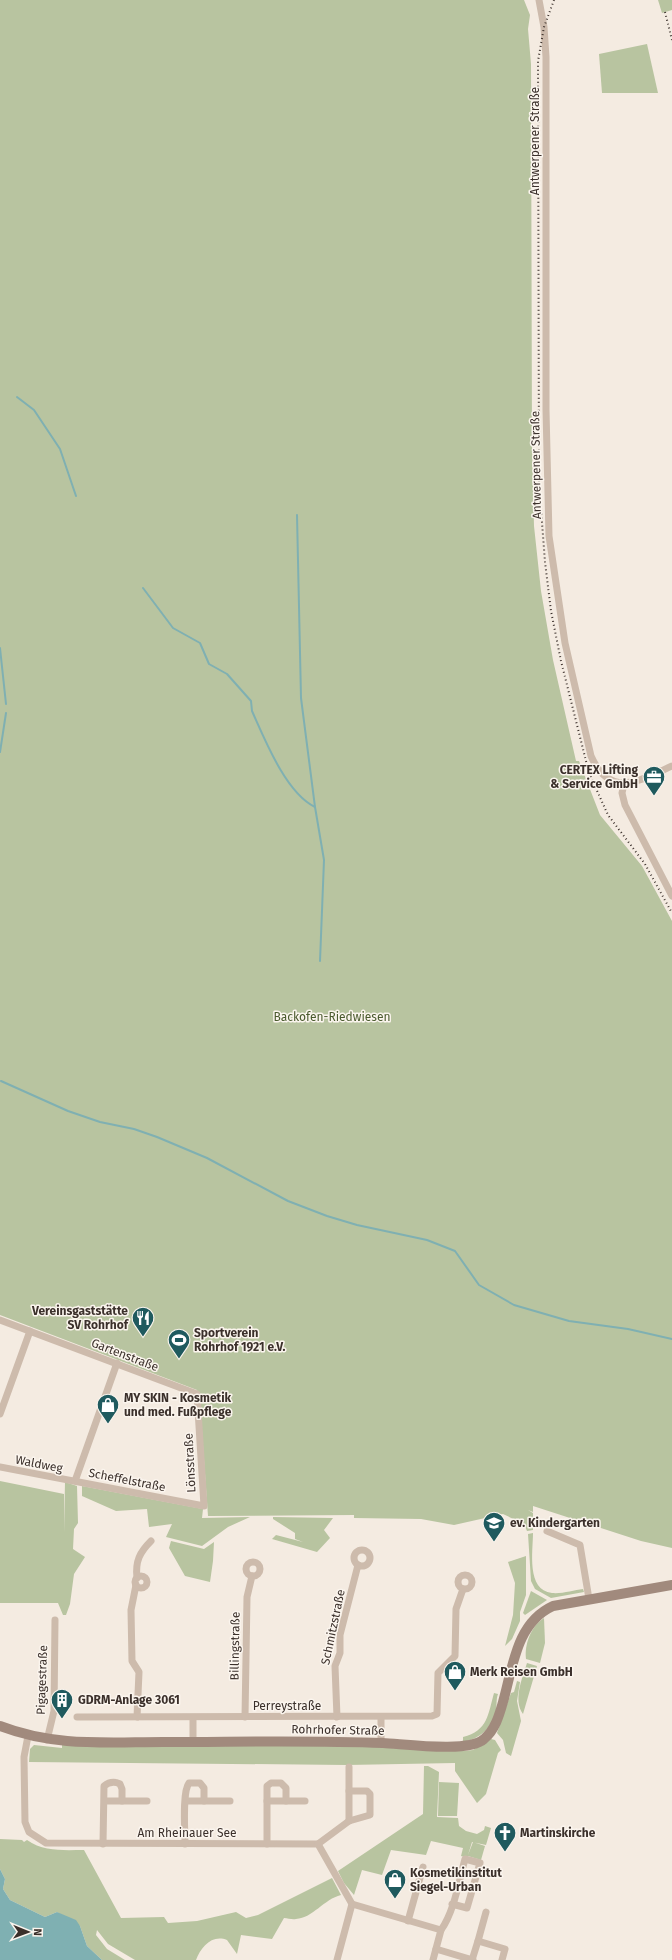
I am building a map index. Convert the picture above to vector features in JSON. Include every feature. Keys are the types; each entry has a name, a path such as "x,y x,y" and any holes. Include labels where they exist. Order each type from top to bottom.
{"main road":[{"name":"Rohrhofer Straße","path":"0,1726 28,1736 64,1742 381,1743 459,1747 474,1746 484,1740 498,1720 515,1658 530,1622 541,1612 553,1606 672,1584"}],"street":[{"name":"Antwerpener Straße","path":"539,0 544,27 546,57 546,410 548,536 565,643 591,756 596,768 602,775 613,782 624,784"},
{"path":"672,766 635,782 624,784 622,793 625,805 672,896"},
{"name":"Gartenstraße","path":"0,1320 197,1394"},
{"path":"0,1414 30,1331"},
{"name":"Scheffelstraße","path":"117,1363 75,1481 204,1506"},
{"name":"Lönsstraße","path":"197,1394 204,1506"},
{"name":"Waldweg","path":"0,1468 75,1481"},
{"path":"547,1531 580,1545 589,1599"},
{"path":"138,1717 139,1672 132,1661 132,1610 137,1582 136,1572 140,1552 151,1540"},
{"name":"Schmitzstraße","path":"337,1717 335,1666 340,1653 340,1635 358,1566"},
{"name":"Billingstraße","path":"245,1717 247,1597 252,1576"},
{"name":"Perreystraße","path":"77,1717 193,1718 432,1716 437,1714 438,1673 455,1656 456,1609 463,1589"},
{"name":"Pigagestraße","path":"47,1740 55,1703 54,1620"},
{"path":"381,1743 382,1717"},
{"path":"193,1718 193,1742"},
{"name":"Am Rheinauer See","path":"28,1736 24,1757 25,1822 29,1832 46,1843 318,1844"},
{"path":"349,1821 350,1767"},
{"path":"103,1844 104,1786 108,1783 115,1782 120,1784 122,1789 122,1801"},
{"path":"267,1844 267,1786 276,1782 281,1783 286,1788 286,1801"},
{"path":"185,1844 185,1801 186,1787 189,1783 200,1783 204,1788 204,1801"},
{"path":"349,1791 367,1791 370,1794 370,1815 349,1821 318,1844 352,1904 441,1930"},
{"path":"104,1801 147,1801"},
{"path":"185,1801 230,1801"},
{"path":"267,1801 305,1801"},
{"path":"433,1960 441,1930 446,1923 465,1859 480,1863 467,1908 452,1904"},
{"path":"408,1921 423,1867"},
{"path":"337,1960 352,1904"},
{"path":"436,1950 472,1960 486,1912"},
{"path":"478,1941 505,1949 502,1960"}],"green space":[{"name":"Backofen-Riedwiesen","path":"0,0 524,0 530,15 528,29 531,64 532,447 534,526 541,591 553,660 576,761 579,761 600,815 642,866 672,921 672,1548 641,1541 533,1506 533,1512 528,1510 533,1513 533,1530 527,1531 524,1524 503,1514 454,1525 421,1519 354,1518 354,1515 208,1516 200,1403 197,1390 0,1315"},
{"path":"658,0 672,0 672,10 662,13"},
{"path":"647,44 658,93 602,93 599,54"},
{"path":"0,1481 64,1494 64,1533 65,1482 77,1486 78,1523 74,1529 73,1549 85,1557 74,1574 70,1604 66,1615 63,1615 58,1603 0,1603"},
{"path":"82,1486 203,1509 202,1518 250,1517 228,1527 202,1546 166,1537 172,1524 149,1527 147,1509 116,1511 82,1496"},
{"path":"273,1517 333,1518 324,1530 330,1538 317,1552 272,1539 276,1535 303,1542 295,1539 295,1533 273,1519"},
{"path":"533,1533 532,1559 533,1569 538,1585 544,1590 552,1593 583,1589 584,1592 551,1598 535,1589 531,1581 528,1534"},
{"path":"171,1541 204,1549 214,1542 210,1582 185,1576 169,1548"},
{"path":"526,1556 526,1595 520,1612 520,1621 512,1639 505,1646 513,1615 515,1583 508,1562"},
{"path":"531,1591 547,1600 525,1615 523,1613"},
{"path":"544,1618 545,1643 540,1663 526,1659 526,1648 529,1636 535,1626"},
{"path":"527,1663 537,1666 523,1714 519,1702 519,1689"},
{"path":"517,1681 520,1682 517,1701 521,1721 511,1756 506,1753 503,1740 497,1733 511,1693 514,1692"},
{"path":"494,1693 498,1694 496,1710 492,1722 480,1735 469,1741 463,1742 463,1737 478,1731 486,1721"},
{"path":"491,1739 495,1740 501,1750 498,1753 486,1794 477,1803 455,1771 455,1763 347,1765 29,1762 30,1749 34,1745 62,1748 62,1745 379,1746 464,1751 473,1750"},
{"path":"424,1766 428,1766 439,1772 437,1817 458,1818 459,1826 466,1831 477,1834 484,1830 485,1826 491,1828 486,1845 475,1843 485,1846 481,1860 468,1856 467,1858 461,1856 463,1848 431,1841 426,1855 391,1850 382,1875 362,1870 354,1895 344,1883 338,1871 423,1814"},
{"path":"439,1782 459,1783 457,1816 438,1816"},
{"path":"0,1839 22,1840 24,1842 27,1840 40,1847 54,1850 84,1850 121,1918 164,1917 168,1923 197,1921 236,1912 246,1918 258,1915 332,1878 341,1895 329,1900 302,1918 284,1918 272,1939 241,1935 237,1954 227,1940 212,1940 204,1946 196,1960 135,1960 108,1944 97,1930 96,1935 107,1949 125,1960 102,1960 87,1946 80,1926 57,1912 45,1917 10,1900 3,1889 5,1879 0,1869"}],"water":[{"path":"0,1869 5,1879 3,1889 10,1900 45,1917 57,1912 76,1920 80,1926 87,1946 102,1960 0,1960"}],"waterway":[{"path":"17,397 34,410 60,449 76,496"},
{"path":"297,515 301,698 315,807 324,860 320,961"},
{"path":"143,588 173,628 200,643 209,664 227,674 251,701 252,711 278,765 295,790 304,800 315,807"},
{"path":"0,648 6,704"},
{"path":"0,752 6,713"},
{"path":"1,1081 68,1111 100,1122 134,1129 157,1137 207,1158 288,1201 327,1216 357,1225 427,1240 455,1251 479,1285 514,1305 569,1321 628,1329 672,1339"}],"railway":[{"path":"554,0 544,27 538,61 539,483 545,562 551,611 561,661 589,773 608,815 645,864 672,913"},
{"path":"665,12 672,40"}],"place":[{"name":"CERTEX Lifting & Service GmbH","path":"654,796"},
{"name":"Vereinsgaststätte SV Rohrhof","path":"143,1338"},
{"name":"Sportverein Rohrhof 1921 e.V.","path":"179,1360"},
{"name":"MY SKIN - Kosmetik und med. Fußpflege","path":"108,1424"},
{"name":"ev. Kindergarten","path":"494,1542"},
{"name":"Merk Reisen GmbH","path":"455,1692"},
{"name":"GDRM-Anlage 3061","path":"62,1720"},
{"name":"Martinskirche","path":"505,1852"},
{"name":"Kosmetikinstitut Siegel-Urban","path":"395,1900"}]}
